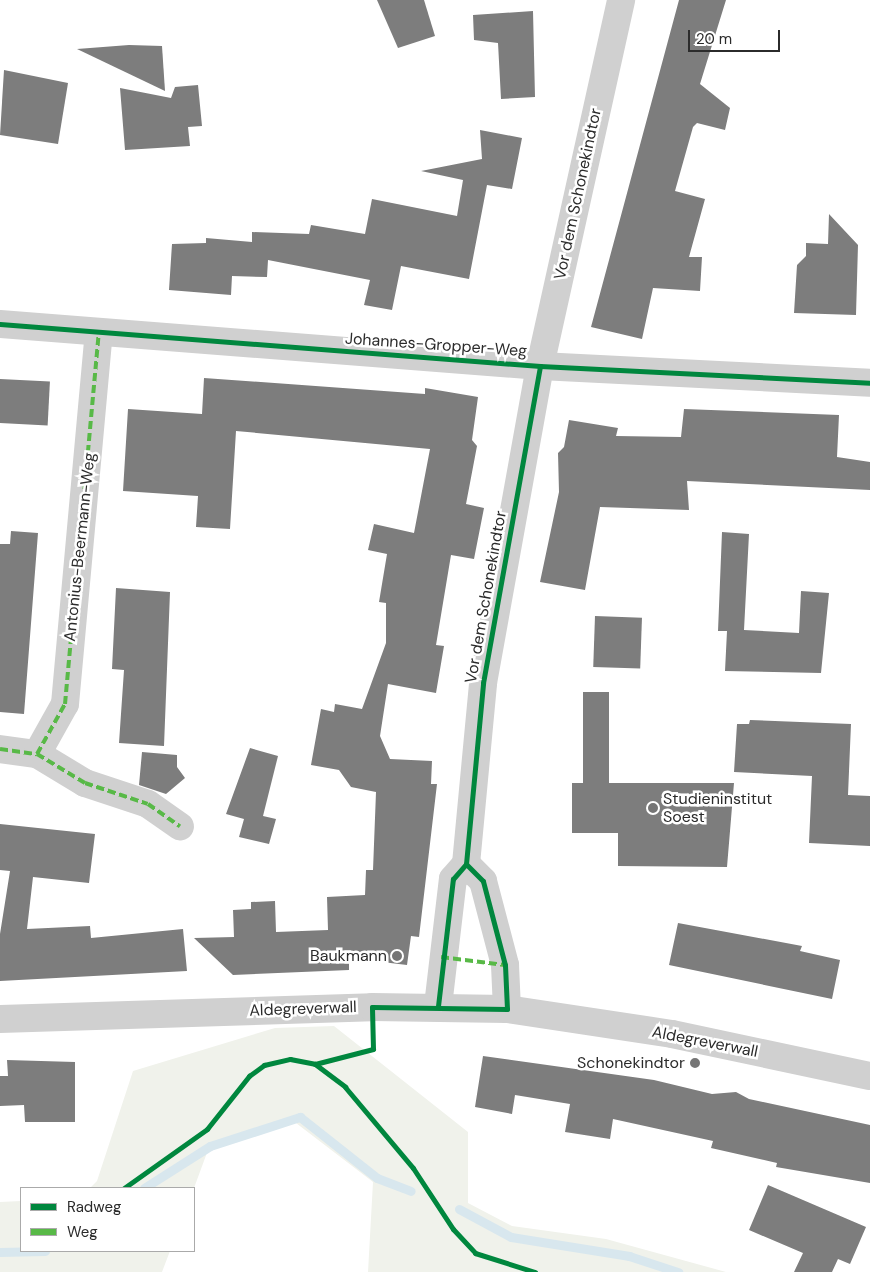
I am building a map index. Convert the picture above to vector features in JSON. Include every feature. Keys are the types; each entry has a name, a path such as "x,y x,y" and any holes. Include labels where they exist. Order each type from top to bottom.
{"street":[{"name":"Vor dem Schonekindtor","path":"438,1006 453,879 466,864 483,683 540,366 621,0"},
{"name":"Johannes-Gropper-Weg","path":"0,324 540,366 870,383"},
{"name":"Antonius-Beermann-Weg","path":"37,754 64,704 99,333"},
{"path":"0,749 37,754 85,783 148,804 180,826"},
{"path":"466,864 483,881 505,964 507,1009"},
{"name":"Aldegreverwall","path":"0,1018 438,1006 507,1009 672,1034 870,1076"}],"shaded area":[{"path":"334,1026 468,1132 468,1203 512,1226 606,1239 726,1272 368,1272 373,1182 296,1123 208,1150 194,1187 91,1187 97,1181 133,1071 275,1028"},
{"path":"20,1201 20,1252 170,1252 162,1272 0,1272 0,1202"}],"building":[{"path":"377,0 424,0 435,36 398,48"},
{"path":"679,0 726,0 700,84 730,108 725,130 697,123 693,127 675,191 705,199 689,257 702,257 700,291 653,288 642,339 591,327"},
{"path":"533,11 535,97 501,99 498,43 474,40 473,15"},
{"path":"129,45 162,46 165,91 77,49"},
{"path":"4,70 68,83 58,144 0,135"},
{"path":"198,85 202,126 188,127 190,146 125,150 120,88 171,98 175,87"},
{"path":"480,130 522,138 512,189 487,185 469,279 401,266 392,310 364,305 370,280 268,260 267,277 232,276 231,295 169,290 172,244 206,243 206,238 252,242 252,232 309,234 311,225 365,234 372,199 457,216 463,180 421,171 482,159"},
{"path":"829,214 858,245 856,315 794,313 797,265 806,256 806,243 828,244"},
{"path":"204,378 425,394 425,388 478,397 472,440 477,446 466,504 484,508 474,559 451,555 436,645 444,646 436,693 388,684 380,736 390,759 432,761 431,784 437,784 419,937 411,936 407,965 349,958 349,970 233,975 194,938 234,937 233,910 251,909 251,902 275,901 276,932 328,930 327,897 365,895 366,870 373,870 376,792 351,787 339,770 311,765 321,709 334,712 335,704 362,709 386,643 386,603 379,602 387,554 368,550 374,524 414,533 430,449 236,431 230,529 196,527 198,496 123,491 128,409 202,414"},
{"path":"0,379 50,382 48,426 0,423"},
{"path":"684,409 839,415 837,457 870,462 870,490 687,481 689,510 600,507 585,590 540,582 559,492 558,453 564,447 569,420 618,428 616,436 681,437"},
{"path":"11,531 38,533 24,714 0,712 0,544 10,544"},
{"path":"722,532 749,534 744,630 799,633 801,591 829,593 821,673 725,671 727,631 718,631"},
{"path":"116,588 170,592 164,746 119,743 124,670 112,669"},
{"path":"595,616 642,618 640,669 593,667"},
{"name":"Studieninstitut Soest","path":"583,692 609,692 609,783 734,783 727,867 618,866 618,833 572,833 572,783 583,783"},
{"path":"750,720 851,724 848,795 870,796 870,846 809,843 812,776 734,772 737,724 749,724"},
{"path":"250,748 278,756 263,816 276,819 269,844 239,837 244,819 226,814"},
{"path":"142,752 177,755 177,767 185,778 166,794 139,785"},
{"path":"0,824 95,834 89,883 33,877 27,929 90,926 91,938 183,929 187,971 0,981 0,934 10,871 0,870"},
{"path":"678,923 802,946 800,951 840,960 832,999 669,965"},
{"path":"483,1056 654,1080 712,1094 736,1092 749,1099 870,1125 870,1183 776,1167 777,1163 711,1148 713,1141 613,1119 610,1139 565,1132 570,1104 515,1095 512,1114 475,1107"},
{"path":"7,1060 75,1062 75,1122 25,1122 24,1105 0,1106 0,1076 8,1076"},
{"path":"768,1185 866,1227 850,1264 838,1259 832,1272 794,1272 803,1253 749,1230"}],"waterway":[{"path":"146,1187 210,1146 300,1117 377,1178 411,1191"},
{"path":"459,1209 511,1237 629,1256 678,1272"},
{"path":"0,1252 20,1252"}],"marked path":[{"path":"0,749 37,754 65,704 99,333"},
{"path":"37,754 85,783 148,804 180,826"},
{"path":"441,957 505,965"}],"cycle path":[{"path":"0,324 540,366 870,383"},
{"path":"438,1006 453,879 466,864 483,683 540,366"},
{"path":"315,1064 373,1049 372,1007 507,1009 505,965 483,881 466,864"},
{"path":"125,1187 207,1129 249,1076 264,1065 290,1059 315,1064 345,1087 413,1168 453,1229 475,1253 535,1272"}],"place":[{"name":"Studieninstitut Soest","path":"653,808"},
{"name":"Baukmann","path":"397,956"},
{"name":"Schonekindtor","path":"695,1063"}]}
